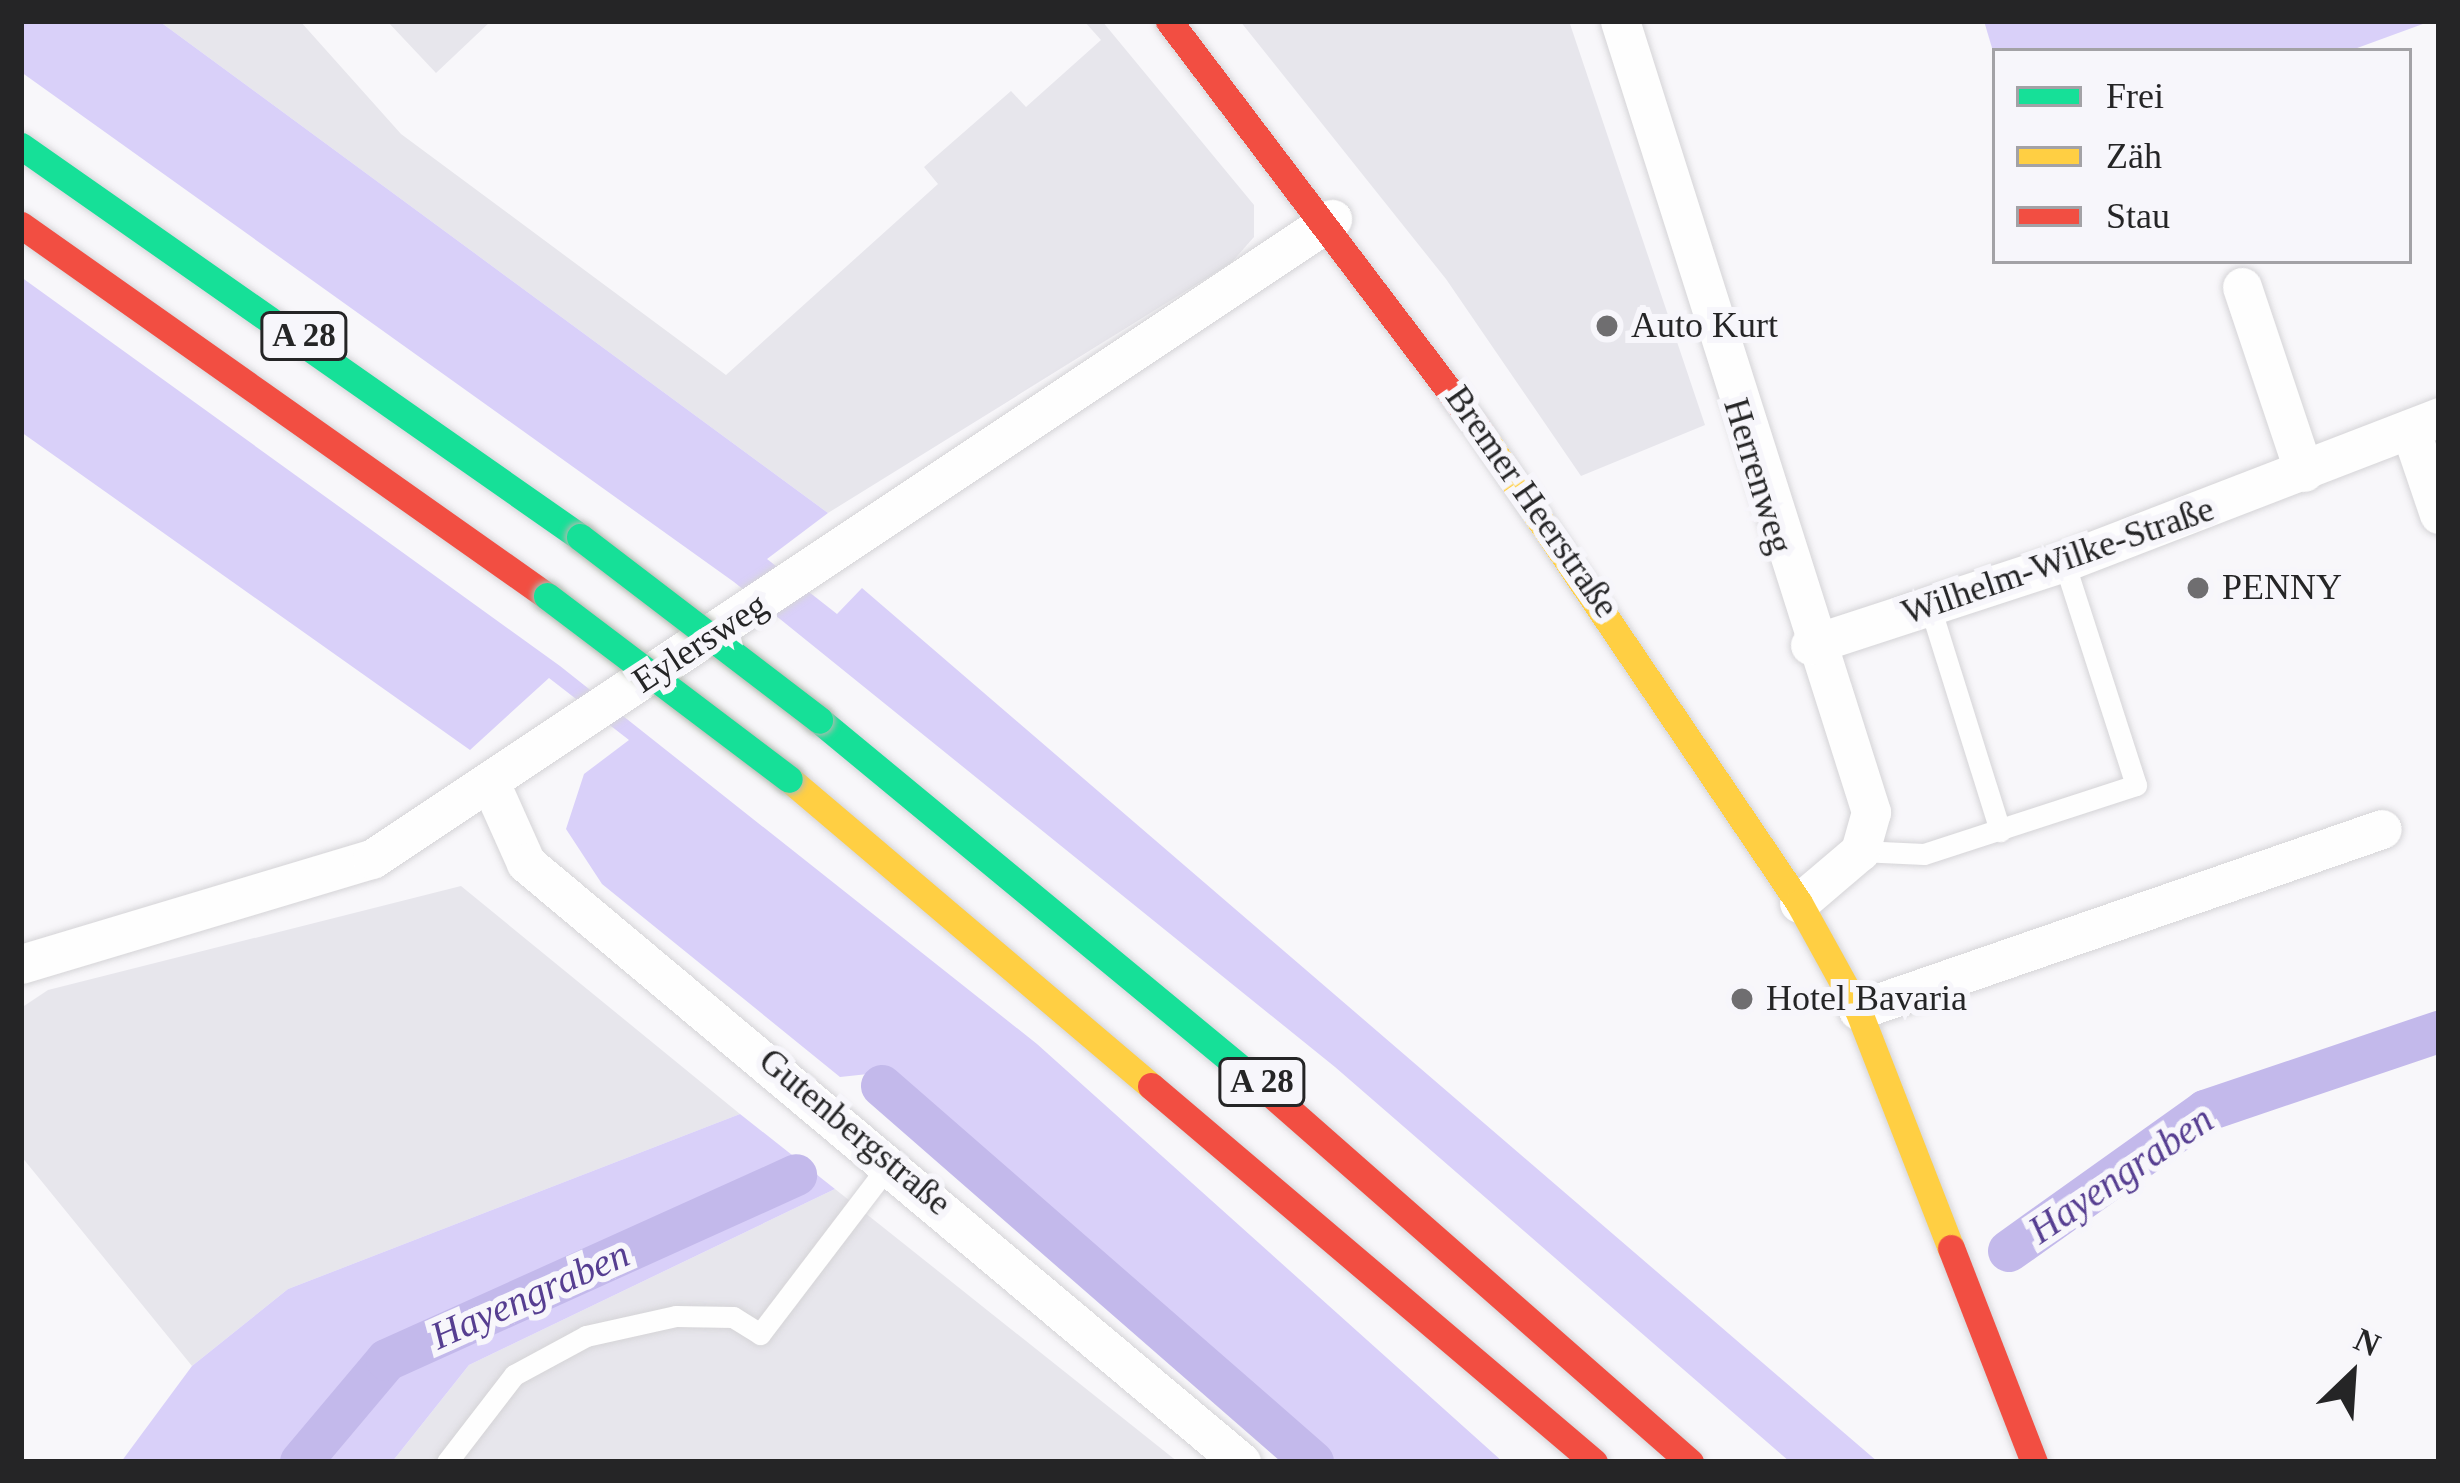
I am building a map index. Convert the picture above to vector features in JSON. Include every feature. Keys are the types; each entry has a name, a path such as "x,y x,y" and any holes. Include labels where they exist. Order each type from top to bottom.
{"main road":[{"name":"Bremer Heerstraße","path":"1168,21 1332,220 1799,903 1858,1010 2034,1462"},
{"name":"A 28","path":"21,146 580,537 819,720 1373,1177 1690,1462"},
{"name":"A 28","path":"21,225 547,596 789,778 1594,1462"}],"street":[{"name":"Herrenweg","path":"1620,21 1810,645 1871,812 1860,851"},
{"name":"Eylersweg","path":"21,964 372,860 492,787 1332,220"},
{"path":"2242,287 2304,472"},
{"name":"Wilhelm-Wilke-Straße","path":"1810,645 2064,562 2424,423"},
{"path":"2424,423 2439,514"},
{"name":"Gutenbergstraße","path":"492,787 526,863 891,1162 1227,1457"},
{"path":"1858,1010 2382,829"},
{"path":"1799,903 1860,851"}],"lane":[{"path":"1860,851 1924,854 2136,785 2064,562"},
{"path":"1930,607 2000,831"},
{"path":"447,1462 514,1376 586,1336 676,1316 733,1317 760,1334 891,1162"}],"shaded area":[{"path":"21,21 159,21 828,513 767,559 837,614 862,588 1878,1462 1790,1462 1335,1067 734,582 21,72"},
{"path":"159,21 300,21 401,134 726,375 938,184 924,167 1011,91 1026,107 1101,40 1084,21 1102,21 1254,205 1254,237 1231,263 828,513"},
{"path":"387,21 491,21 436,73"},
{"path":"1240,21 1569,21 1705,425 1581,476 1446,279"},
{"path":"1984,21 2431,21 2357,48 1992,48"},
{"path":"21,277 560,666 1037,1044 1503,1462 1328,1462 887,1072 840,1077 602,884 566,829 584,774 629,740 549,678 470,750 21,432"},
{"path":"461,886 740,1114 288,1289 192,1366 21,1156 21,1008 48,990"},
{"path":"740,1114 835,1189 469,1365 392,1462 121,1462 192,1366 288,1289"},
{"path":"835,1189 1178,1462 392,1462 469,1365"}],"waterway":[{"name":"Hayengraben","path":"2009,1251 2205,1111 2439,1032"},
{"name":"Hayengraben","path":"882,1086 1313,1462"},
{"name":"Hayengraben","path":"301,1462 387,1360 796,1175"}],"traffic: fast":[{"path":"21,146 580,537"},
{"path":"580,537 819,720"},
{"path":"547,596 789,779"},
{"path":"819,720 1255,1080"}],"traffic: slow":[{"path":"1479,430 1799,903 1858,1010 1951,1248"},
{"path":"789,779 1151,1086"}],"traffic: jam":[{"path":"1169,21 1479,430"},
{"path":"21,225 547,596"},
{"path":"1255,1080 1690,1462"},
{"path":"1151,1086 1594,1462"},
{"path":"1951,1248 2034,1462"}],"place":[{"name":"Auto Kurt","path":"1607,326"},
{"name":"PENNY","path":"2198,588"},
{"name":"Hotel Bavaria","path":"1742,999"}]}
